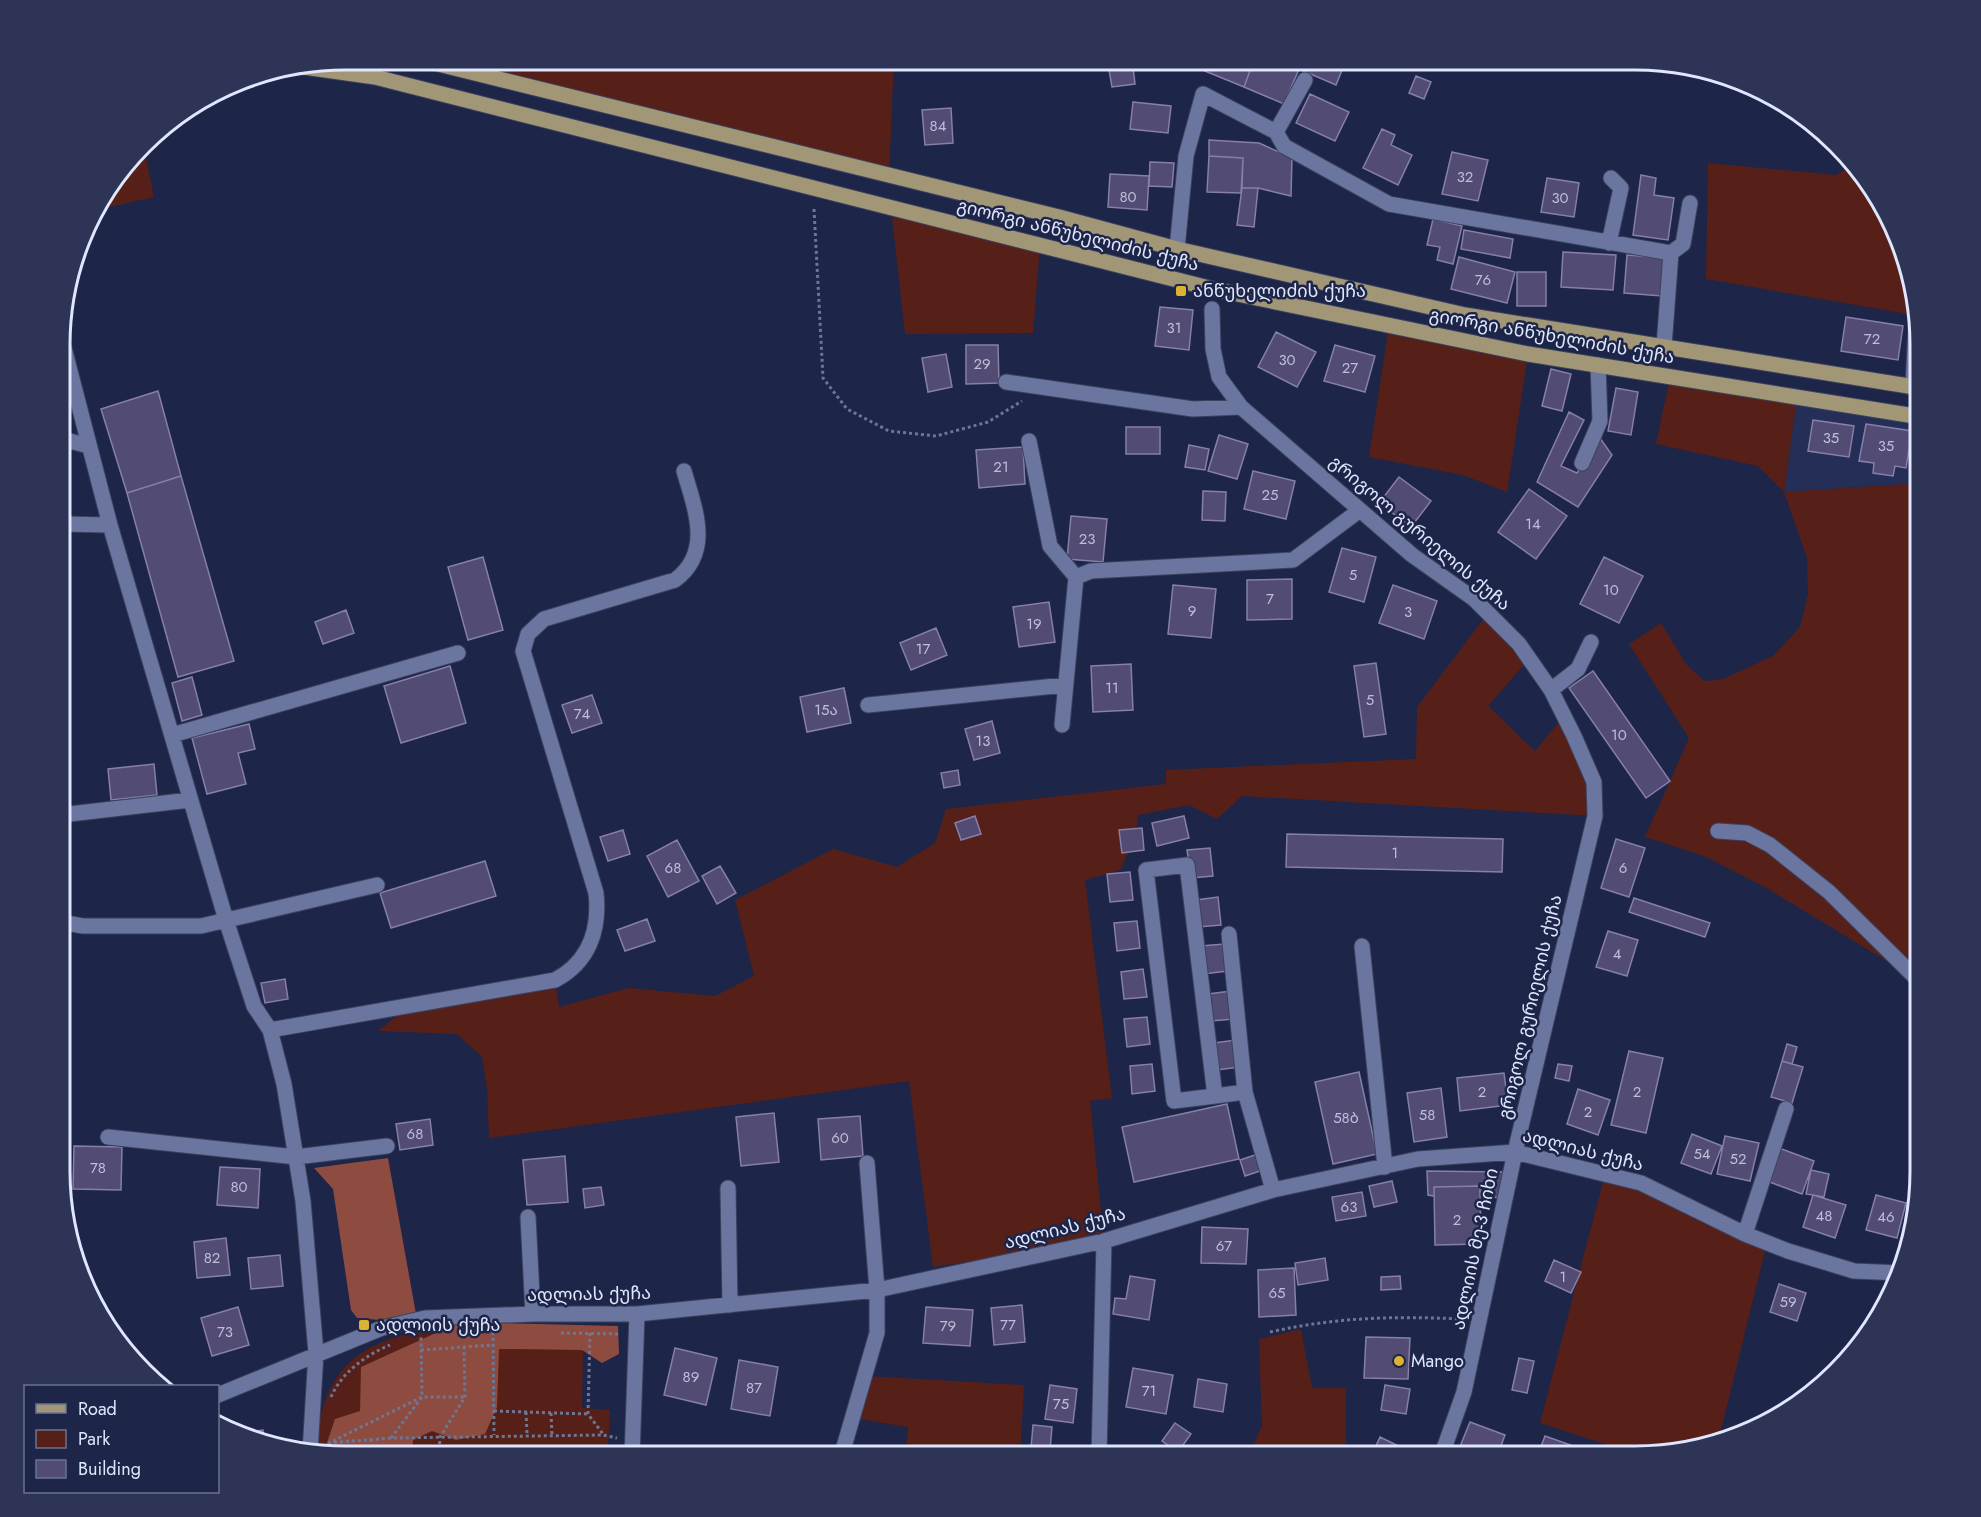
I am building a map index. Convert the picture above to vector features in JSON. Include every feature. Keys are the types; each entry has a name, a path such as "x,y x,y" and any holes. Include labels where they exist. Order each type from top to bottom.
{"main road":[{"name":"გიორგი ანწუხელიძის ქუჩა","path":"463,70 1059,217 1177,249 1465,315 1910,386"},
{"name":"გიორგი ანწუხელიძის ქუჩა","path":"331,71 375,77 1213,289 1528,354 1910,415"}],"street":[{"path":"1276,132 1305,80"},
{"path":"1177,249 1186,156 1203,94 1276,132 1284,146 1389,204 1411,209 1671,252 1683,244 1690,203"},
{"path":"1609,243 1621,188 1611,178"},
{"path":"1664,346 1671,252"},
{"name":"გრიგოლ გურიელის ქუჩა","path":"1212,309 1213,349 1219,377 1241,407 1412,555 1474,599 1519,644 1551,690 1594,782 1595,816 1515,1152"},
{"path":"1582,463 1600,421 1598,366"},
{"path":"70,372 110,525 226,920 254,1006 270,1030 284,1084 303,1201 316,1353 315,1445"},
{"path":"1005,382 1193,409 1241,407"},
{"path":"70,441 89,446"},
{"path":"1029,441 1050,546 1076,577 1062,725"},
{"path":"270,1030 555,980 574,970 594,932 599,915 596,893 524,651 528,634 544,619 675,580 685,573 695,556 700,532 684,471"},
{"path":"1076,577 1091,571 1293,561 1360,510"},
{"path":"70,524 110,525"},
{"path":"1551,690 1578,669 1591,642"},
{"path":"172,735 458,653"},
{"path":"868,705 1065,685"},
{"path":"70,814 190,800"},
{"path":"1718,831 1747,833 1770,845 1829,892 1910,973"},
{"path":"1215,1096 1187,865 1146,870 1174,1101 1215,1096 1245,1092"},
{"path":"70,924 83,926 201,926 377,885"},
{"path":"1229,934 1245,1092 1273,1190"},
{"path":"1362,946 1385,1167"},
{"path":"1745,1234 1786,1109"},
{"path":"108,1137 296,1156 387,1146"},
{"name":"ადლიას ქუჩა","path":"219,1395 316,1353 382,1328 424,1318 533,1314 637,1314 877,1290 1104,1241 1273,1190 1418,1159 1515,1152 1641,1183 1745,1234 1854,1271 1892,1273"},
{"name":"ადლიის მე-3 ჩიხი","path":"1445,1446 1464,1392 1515,1152"},
{"path":"844,1446 877,1333 877,1290 867,1163"},
{"path":"728,1188 730,1305"},
{"path":"528,1217 533,1314"},
{"path":"1099,1446 1104,1241"},
{"path":"635,1446 637,1314"}],"path":[{"path":"814,209 823,378 847,409 889,431 936,436 988,422 1043,388"},
{"path":"1270,1332 1334,1320 1391,1316 1479,1320"},
{"path":"483,1332 504,1332"},
{"path":"493,1332 494,1435"},
{"path":"558,1333 637,1334"},
{"path":"590,1333 588,1414 603,1435 624,1446"},
{"path":"410,1340 421,1336 432,1336"},
{"path":"391,1438 422,1397 421,1336"},
{"path":"330,1401 350,1370 366,1358 399,1343"},
{"path":"421,1350 494,1345"},
{"path":"440,1446 440,1437 465,1397 464,1347"},
{"path":"322,1445 422,1397 465,1397"},
{"path":"494,1412 588,1414"},
{"path":"526,1412 527,1435"},
{"path":"551,1413 552,1435"},
{"path":"329,1443 391,1438 603,1435"},
{"path":"371,1439 371,1446"}],"shaded area":[{"path":"1797,398 1910,415 1910,484 1784,492"},
{"path":"388,1158 416,1314 392,1321 357,1318 351,1310 333,1189 314,1168"},
{"path":"460,1322 618,1326 619,1354 602,1363 582,1350 499,1349 497,1407 485,1434 456,1440 432,1431 413,1440 413,1446 326,1446 335,1419 360,1411 361,1367"}],"green space":[{"path":"479,70 894,70 889,175"},
{"path":"146,157 154,197 107,207 127,178"},
{"path":"1708,163 1836,175 1846,169 1874,208 1890,240 1901,274 1908,314 1706,279"},
{"path":"891,208 1040,245 1033,333 905,334"},
{"path":"1389,325 1528,354 1507,492 1463,475 1369,457"},
{"path":"1670,377 1797,398 1784,492 1758,466 1656,444"},
{"path":"1910,484 1910,981 1893,965 1765,887 1704,856 1645,837 1689,738 1629,644 1661,623 1686,664 1704,681 1723,679 1773,656 1800,627 1808,594 1807,558 1784,492"},
{"path":"1488,613 1529,659 1488,706 1535,751 1564,716 1594,782 1595,816 1242,796 1217,819 1189,805 1138,815 1135,839 1120,870 1085,880 1112,1098 1090,1101 1104,1241 933,1267 909,1081 489,1138 487,1089 482,1057 457,1034 378,1031 397,1016 556,986 559,1007 628,988 715,996 754,976 735,900 833,849 897,867 935,843 946,809 1166,784 1166,770 1416,759 1417,707"},
{"path":"1605,1174 1767,1243 1720,1433 1671,1444 1610,1446 1540,1423"},
{"path":"460,1322 414,1343 499,1349 583,1350 582,1408 610,1410 608,1446 318,1445 318,1429 324,1404 334,1383 346,1366 361,1353 378,1344 417,1331"},
{"path":"1301,1329 1312,1388 1346,1388 1346,1446 1253,1446 1262,1426 1259,1339"},
{"path":"865,1376 1024,1385 1021,1446 906,1446 908,1427 852,1418"}],"building":[{"path":"1109,70 1133,70 1135,84 1112,87"},
{"path":"1205,70 1250,70 1244,87"},
{"path":"1250,70 1299,70 1284,104 1244,87"},
{"path":"1301,70 1342,70 1336,85"},
{"path":"1416,76 1431,82 1424,99 1409,93"},
{"path":"1310,94 1349,112 1335,141 1296,123"},
{"path":"1133,102 1171,106 1168,133 1130,129"},
{"path":"951,108 953,143 925,145 922,110"},
{"path":"1382,129 1395,135 1391,145 1412,155 1398,185 1363,168"},
{"path":"1209,140 1259,143 1292,158 1291,196 1258,188 1242,188 1243,158 1209,156"},
{"path":"1452,152 1488,160 1478,201 1442,194"},
{"path":"1209,156 1243,158 1241,193 1207,192"},
{"path":"1150,162 1174,163 1172,187 1149,186"},
{"path":"1110,174 1149,176 1147,210 1108,207"},
{"path":"1641,175 1656,178 1654,195 1674,198 1668,240 1633,235"},
{"path":"1547,178 1579,183 1574,217 1541,212"},
{"path":"1242,188 1258,188 1254,227 1237,225"},
{"path":"1433,219 1462,226 1453,264 1437,260 1440,247 1427,245"},
{"path":"1464,230 1513,239 1510,258 1461,249"},
{"path":"1563,252 1616,255 1613,290 1561,287"},
{"path":"1627,255 1665,258 1662,296 1624,293"},
{"path":"1459,257 1515,272 1507,303 1451,289"},
{"path":"1517,272 1546,272 1546,306 1517,306"},
{"path":"1160,307 1193,310 1189,350 1155,346"},
{"path":"1846,317 1903,326 1898,360 1841,351"},
{"path":"1276,332 1316,352 1297,387 1258,367"},
{"path":"966,345 998,345 999,383 966,384"},
{"path":"1335,345 1375,356 1365,392 1324,381"},
{"path":"946,354 952,387 928,392 922,358"},
{"path":"1551,369 1571,374 1562,411 1542,406"},
{"path":"1616,388 1638,392 1631,435 1608,431"},
{"path":"158,391 181,476 127,493 101,409"},
{"path":"1569,412 1584,420 1561,466 1577,473 1600,438 1612,455 1578,507 1537,482"},
{"path":"1813,420 1854,426 1849,457 1808,451"},
{"path":"1866,424 1910,431 1906,468 1895,466 1893,476 1873,473 1874,463 1859,461"},
{"path":"1126,427 1160,427 1160,454 1126,454"},
{"path":"1219,435 1248,444 1237,479 1208,471"},
{"path":"1189,445 1209,449 1205,470 1185,467"},
{"path":"1023,447 1025,484 979,488 976,450"},
{"path":"1253,471 1295,481 1286,519 1244,509"},
{"path":"181,476 234,661 178,677 127,493"},
{"path":"1399,477 1431,501 1411,527 1379,503"},
{"path":"1529,489 1567,516 1536,559 1498,532"},
{"path":"1203,491 1226,492 1225,521 1202,520"},
{"path":"1071,516 1107,519 1103,562 1067,559"},
{"path":"1342,548 1376,557 1364,602 1329,592"},
{"path":"483,557 503,630 468,640 448,567"},
{"path":"1604,557 1643,576 1619,623 1580,604"},
{"path":"1292,579 1292,619 1247,620 1247,580"},
{"path":"1173,585 1216,589 1211,638 1168,634"},
{"path":"1393,585 1437,601 1424,639 1379,623"},
{"path":"1049,602 1055,642 1019,647 1013,607"},
{"path":"346,610 354,633 323,644 315,622"},
{"path":"936,628 947,655 911,670 900,643"},
{"path":"1376,663 1386,734 1364,737 1354,666"},
{"path":"1131,664 1133,710 1093,712 1091,666"},
{"path":"450,666 466,723 401,743 384,686"},
{"path":"1593,671 1670,781 1646,798 1569,688"},
{"path":"192,677 202,715 182,721 172,683"},
{"path":"844,688 851,723 807,732 800,697"},
{"path":"592,695 602,723 572,733 562,705"},
{"path":"992,721 1000,753 974,760 965,729"},
{"path":"249,724 255,749 238,753 246,784 207,794 192,738"},
{"path":"154,764 157,795 111,800 108,769"},
{"path":"958,770 960,785 944,788 941,773"},
{"path":"975,816 981,834 961,840 955,823"},
{"path":"1184,816 1189,838 1157,846 1152,823"},
{"path":"1142,828 1144,850 1122,853 1119,830"},
{"path":"623,830 630,854 608,861 600,837"},
{"path":"1287,834 1503,839 1502,872 1286,867"},
{"path":"1616,839 1645,848 1629,897 1601,888"},
{"path":"677,840 699,881 668,897 647,856"},
{"path":"1210,848 1213,876 1191,878 1187,850"},
{"path":"485,861 496,896 391,928 380,893"},
{"path":"720,866 736,893 717,904 702,876"},
{"path":"1130,872 1133,900 1110,902 1107,874"},
{"path":"1218,897 1221,925 1198,927 1196,900"},
{"path":"1634,898 1710,923 1705,937 1629,912"},
{"path":"647,919 655,941 625,951 617,930"},
{"path":"1137,921 1140,948 1117,951 1114,923"},
{"path":"1608,931 1638,940 1627,976 1596,967"},
{"path":"1224,944 1227,971 1204,974 1201,946"},
{"path":"1143,969 1147,997 1124,999 1121,972"},
{"path":"285,979 288,999 265,1003 261,983"},
{"path":"1231,991 1234,1019 1211,1021 1208,994"},
{"path":"1147,1017 1150,1044 1127,1047 1124,1019"},
{"path":"1236,1040 1239,1067 1217,1070 1214,1043"},
{"path":"1787,1044 1797,1047 1792,1064 1782,1061"},
{"path":"1629,1051 1663,1058 1646,1133 1611,1125"},
{"path":"1782,1061 1803,1067 1792,1103 1771,1097"},
{"path":"1152,1064 1155,1091 1132,1094 1130,1066"},
{"path":"1558,1064 1572,1066 1569,1081 1555,1078"},
{"path":"1359,1072 1377,1154 1333,1164 1315,1082"},
{"path":"1504,1073 1508,1105 1460,1111 1457,1078"},
{"path":"1441,1088 1447,1137 1414,1142 1407,1093"},
{"path":"1578,1089 1610,1100 1598,1135 1567,1124"},
{"path":"1227,1104 1239,1159 1134,1182 1122,1127"},
{"path":"774,1113 779,1162 741,1166 736,1117"},
{"path":"860,1116 863,1156 821,1160 818,1119"},
{"path":"430,1119 433,1145 400,1150 396,1124"},
{"path":"1692,1134 1722,1146 1711,1174 1681,1163"},
{"path":"1725,1136 1759,1143 1750,1181 1717,1174"},
{"path":"74,1146 122,1147 121,1190 73,1189"},
{"path":"1779,1148 1814,1161 1802,1194 1767,1181"},
{"path":"1261,1153 1266,1169 1245,1176 1240,1160"},
{"path":"565,1156 568,1202 527,1205 523,1160"},
{"path":"220,1167 260,1169 258,1208 217,1205"},
{"path":"1811,1170 1829,1174 1824,1197 1806,1194"},
{"path":"1427,1171 1505,1172 1501,1198 1480,1196 1480,1186 1434,1187 1434,1196 1428,1195"},
{"path":"1392,1181 1397,1202 1374,1207 1369,1186"},
{"path":"1480,1186 1481,1244 1435,1245 1434,1187"},
{"path":"601,1187 604,1205 585,1208 583,1189"},
{"path":"1362,1192 1366,1216 1336,1221 1332,1197"},
{"path":"1813,1195 1846,1205 1835,1238 1803,1227"},
{"path":"1876,1195 1906,1203 1897,1238 1866,1230"},
{"path":"1202,1227 1248,1229 1246,1264 1201,1263"},
{"path":"226,1238 230,1275 197,1278 194,1242"},
{"path":"280,1255 283,1286 251,1289 248,1258"},
{"path":"1325,1258 1328,1280 1298,1285 1295,1263"},
{"path":"1554,1260 1581,1272 1571,1293 1545,1281"},
{"path":"1294,1268 1296,1315 1259,1317 1258,1270"},
{"path":"1130,1276 1155,1280 1149,1320 1113,1314 1115,1298 1126,1299"},
{"path":"1400,1276 1401,1289 1381,1290 1381,1277"},
{"path":"1779,1284 1806,1293 1797,1321 1770,1312"},
{"path":"1022,1305 1025,1342 994,1345 991,1308"},
{"path":"238,1307 249,1345 212,1356 201,1318"},
{"path":"926,1307 973,1310 970,1346 923,1343"},
{"path":"1366,1337 1410,1338 1408,1379 1364,1378"},
{"path":"675,1348 717,1358 706,1405 664,1395"},
{"path":"1519,1358 1534,1361 1527,1393 1512,1390"},
{"path":"739,1360 778,1367 770,1416 731,1409"},
{"path":"1133,1368 1173,1375 1166,1414 1126,1407"},
{"path":"1198,1379 1227,1384 1223,1412 1194,1407"},
{"path":"1050,1385 1077,1389 1073,1423 1045,1419"},
{"path":"1385,1385 1410,1389 1406,1414 1381,1410"},
{"path":"1470,1422 1505,1435 1501,1446 1460,1446"},
{"path":"1175,1423 1191,1434 1182,1446 1169,1446 1162,1441"},
{"path":"1033,1425 1052,1427 1050,1446 1031,1446"},
{"path":"1545,1436 1573,1446 1541,1446"},
{"path":"1380,1437 1399,1446 1376,1446"}],"place":[{"name":"ანწუხელიძის ქუჩა","path":"1181,291"},
{"name":"ადლიის ქუჩა","path":"364,1325"},
{"name":"Mango","path":"1399,1361"}]}
